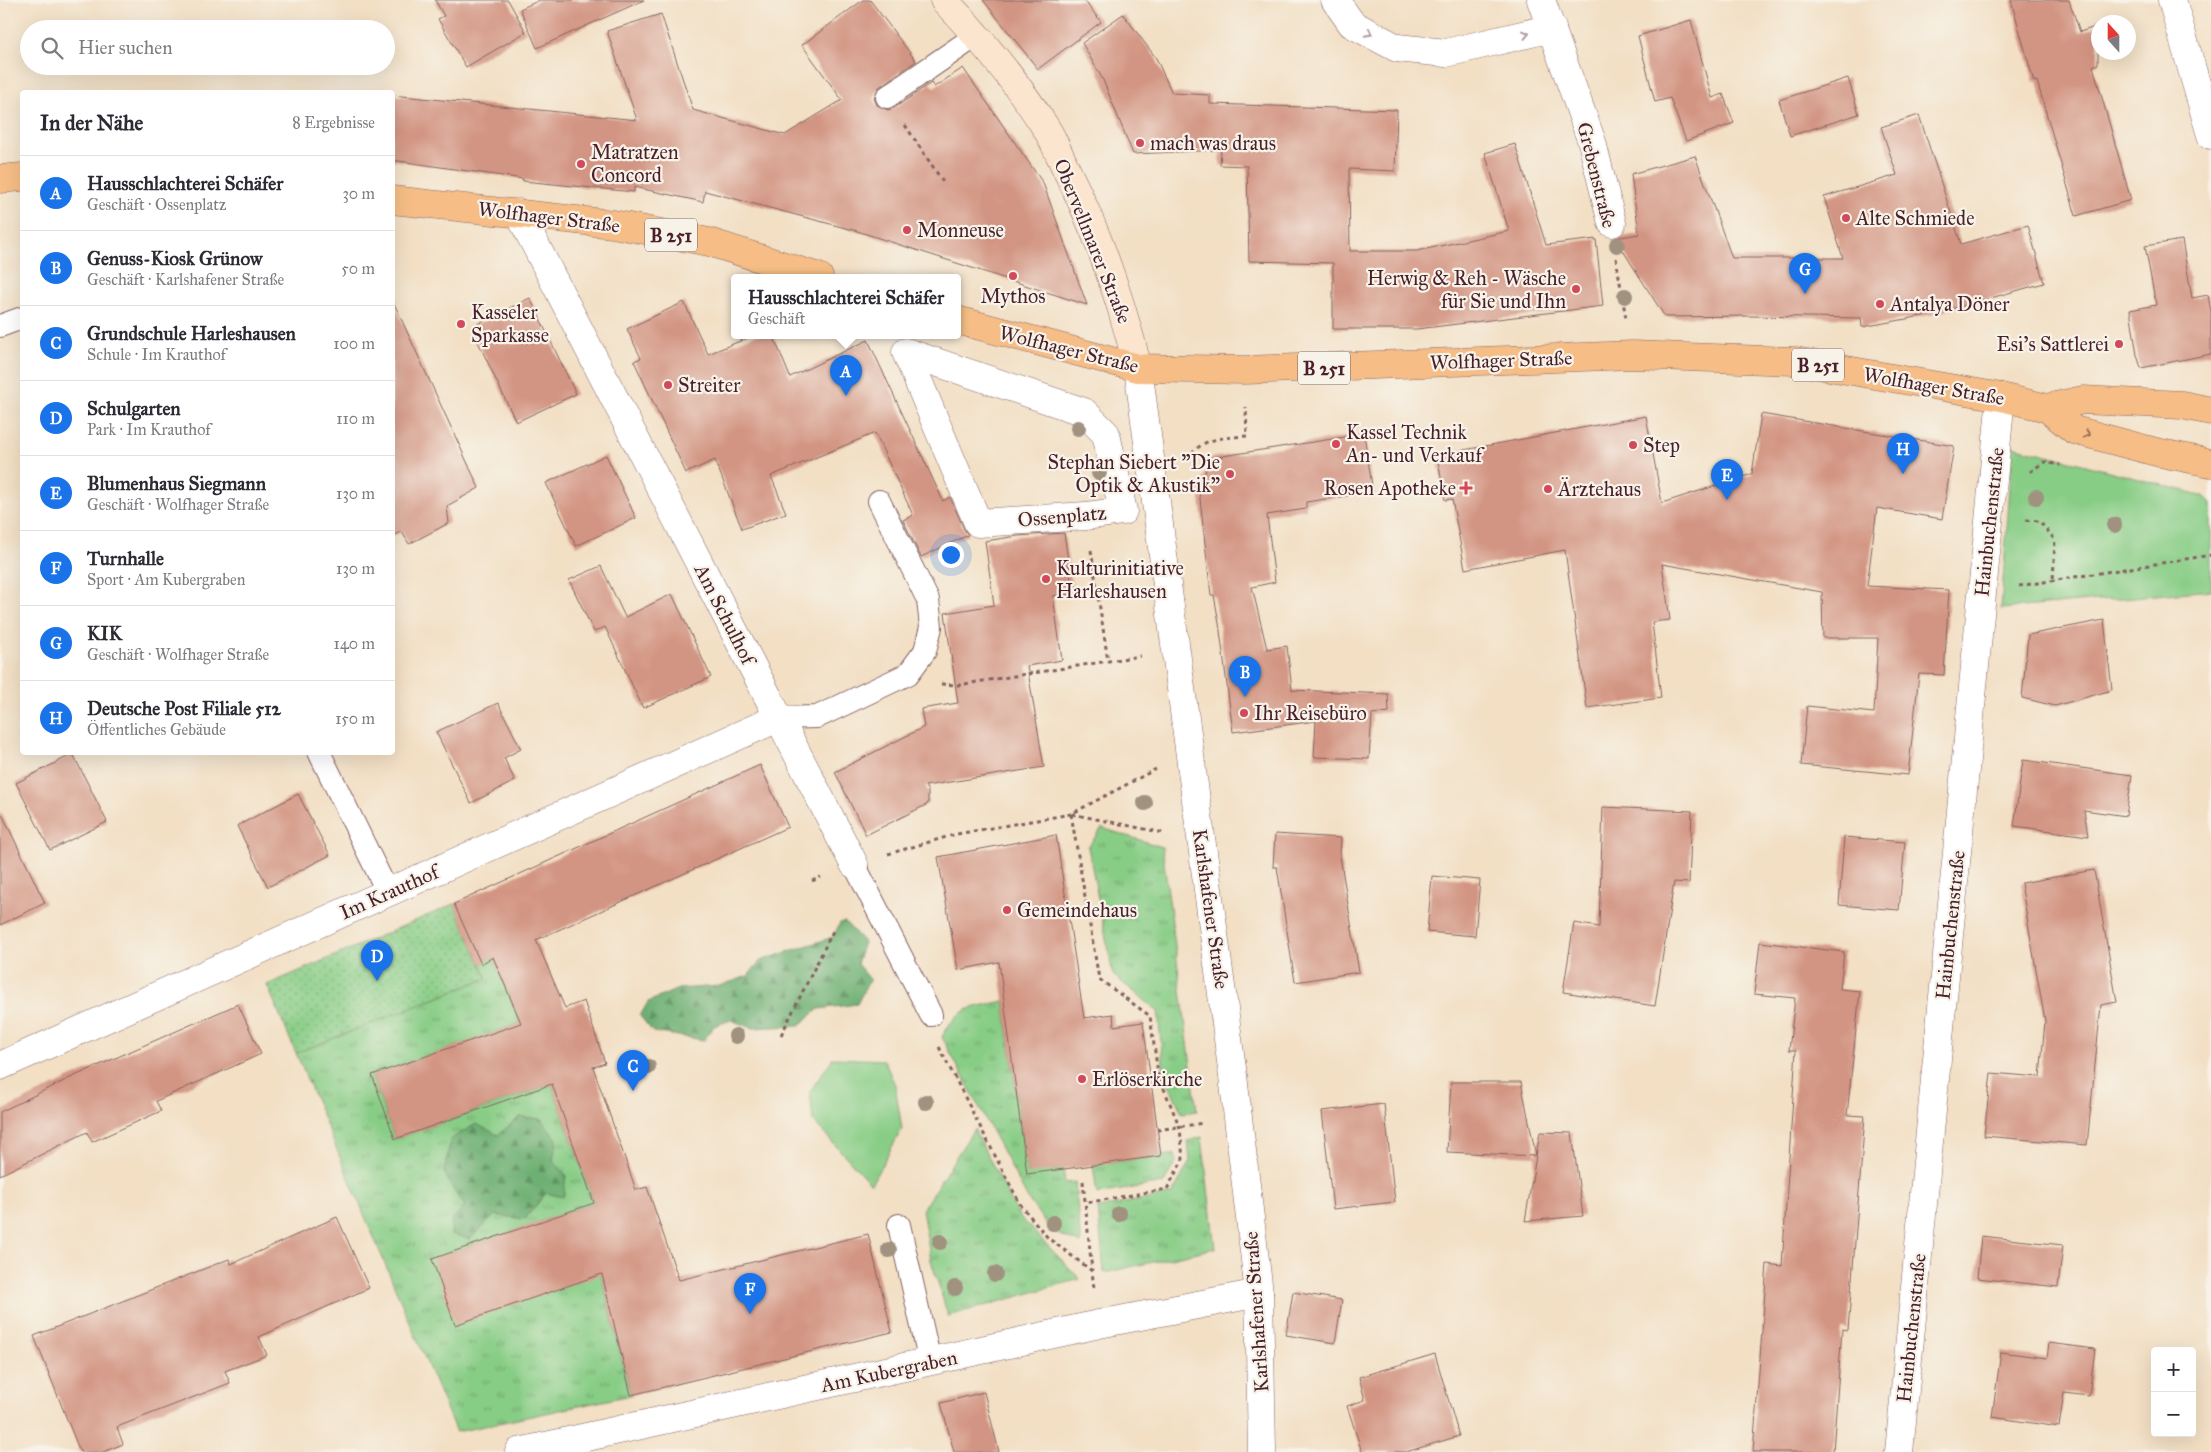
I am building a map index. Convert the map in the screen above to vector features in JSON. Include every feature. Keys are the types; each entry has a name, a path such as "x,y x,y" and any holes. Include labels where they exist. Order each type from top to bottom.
{"main road":[{"name":"Obervellmarer Straße","path":"944,0 977,35 1011,77 1045,127 1080,196 1117,292 1138,368"},
{"path":"0,180 20,177"},
{"name":"Wolfhager Straße","path":"395,200 613,224 709,242 810,274"},
{"name":"Wolfhager Straße","path":"961,321 1138,368 1245,370 1633,355 1795,361 2001,397 2047,408 2074,430 2156,452 2211,463"},
{"name":"Wolfhager Straße","path":"2047,408 2082,400 2182,405 2211,411"}],"street":[{"path":"1335,0 1352,24 1397,48 1446,53 1552,28"},
{"name":"Grebenstraße","path":"1541,0 1592,142 1612,223"},
{"path":"2172,0 2211,135"},
{"name":"Am Schulhof","path":"519,213 854,864"},
{"name":"Ossenplatz","path":"906,352 948,368 1084,412 1106,434 1123,511 1086,516 978,523 906,352"},
{"name":"Karlshafener Straße","path":"1138,368 1233,1076 1259,1292 1262,1452"},
{"name":"Hainbuchenstraße","path":"1899,1452 2001,397"},
{"name":"Im Krauthof","path":"0,1066 778,718"},
{"name":"Am Kubergraben","path":"519,1452 1099,1324 1259,1292"}],"lane":[{"path":"887,98 977,35"},
{"path":"0,326 20,319"},
{"path":"778,718 817,717 908,674 925,651 931,627 928,600 879,501"},
{"path":"320,755 388,892"},
{"name":"Am Schulhof","path":"854,864 931,1015"},
{"path":"899,1225 930,1362"}],"path":[{"path":"887,98 943,182"},
{"name":"Grebenstraße","path":"1612,223 1613,240 1633,355"},
{"path":"2025,475 2044,462 2062,465"},
{"path":"1086,516 1108,661"},
{"path":"2018,520 2040,521 2055,540 2053,581"},
{"path":"2012,588 2211,555"},
{"path":"908,674 933,683 958,685 1176,650"},
{"path":"854,864 957,834 1072,814 1190,750"},
{"path":"1072,814 1202,841"},
{"path":"1072,814 1099,979 1150,1016 1158,1074 1180,1128 1183,1159 1167,1189 1085,1203"},
{"path":"781,1035 834,929"},
{"path":"931,1015 935,1039 1020,1204 1048,1238 1092,1271"},
{"path":"626,1056 636,1085"},
{"path":"1157,1130 1201,1124"},
{"path":"1083,1181 1099,1324"}],"green space":[{"path":"2013,446 2204,496 2211,503 2211,590 2001,609"},
{"path":"1102,828 1162,847 1197,1111 1182,1113 1164,1074 1158,1011 1113,975 1088,847"},
{"path":"454,904 487,978 296,1053 267,985"},
{"path":"845,922 864,942 857,964 870,979 857,1004 819,1009 798,1026 751,1028 731,1020 714,1026 704,1040 653,1032 640,1016 648,1002 678,989 719,986 748,976 760,961 833,937 840,923"},
{"path":"493,957 521,1023 372,1076 395,1139 552,1084 594,1203 433,1259 601,1274 631,1395 456,1432 296,1053 487,978 481,964"},
{"path":"1004,1001 1027,1173 1063,1169 1065,1183 1075,1182 1081,1244 1051,1231 1028,1199 942,1037 954,1019 960,1014 975,1007"},
{"path":"833,1058 884,1060 895,1085 902,1129 871,1184 813,1121 810,1091"},
{"path":"520,1117 541,1119 557,1139 553,1160 566,1176 563,1197 546,1193 525,1219 495,1215 470,1239 451,1234 452,1220 465,1206 457,1196 444,1172 451,1139 476,1124 498,1135"},
{"path":"974,1129 1019,1216 1080,1279 948,1316 931,1260 922,1210"},
{"path":"1202,1137 1215,1248 1104,1273 1098,1208 1172,1194 1190,1161 1188,1141"},
{"path":"1175,1154 1176,1161 1164,1183 1097,1194 1093,1165"}],"building":[{"path":"435,0 508,0 526,32 466,67 438,19 444,16"},
{"path":"540,0 644,0 537,48 520,9"},
{"path":"863,0 870,0 916,61 879,87 874,98 877,105 888,110 894,108 931,83 934,87 963,68 1043,183 1087,305 857,231 705,191 703,202 634,187 634,192 523,181 523,179 395,160 395,95 637,120 607,31 661,14 693,110 785,135 842,100 802,45"},
{"path":"983,0 1084,0 1101,22 1038,69"},
{"path":"2011,0 2069,0 2080,32 2091,28 2091,60 2098,60 2098,64 2093,66 2131,200 2076,216 2037,81 2034,82"},
{"path":"1123,14 1156,58 1172,93 1210,95 1210,104 1397,110 1395,171 1349,169 1350,251 1417,251 1509,231 1485,153 1515,144 1546,245 1596,239 1603,306 1417,329 1333,329 1333,263 1249,261 1247,166 1220,165 1221,150 1133,154 1103,80 1082,43"},
{"path":"1691,20 1712,98 1723,94 1734,123 1686,141 1670,98 1655,102 1638,36"},
{"path":"1848,78 1859,114 1790,136 1779,100"},
{"path":"1919,115 1961,244 2028,225 2044,283 1934,314 1862,327 1861,318 1665,317 1615,238 1639,234 1631,174 1695,156 1732,258 1843,258 1824,197 1897,175 1881,127"},
{"path":"2182,240 2192,298 2208,295 2211,312 2211,354 2141,368 2137,355 2130,310 2156,305 2145,246"},
{"path":"530,298 576,394 516,422 471,327"},
{"path":"684,302 708,354 745,339 775,339 790,377 868,340 943,501 950,497 968,535 921,557 903,520 913,515 875,433 771,476 786,513 742,529 715,460 686,473 634,361 641,358 627,329"},
{"path":"395,306 479,488 447,506 449,523 409,544 402,532 395,535"},
{"path":"1761,414 1954,446 1942,519 1877,508 1867,586 1949,590 1944,675 1919,674 1908,775 1801,765 1807,706 1874,713 1878,638 1823,638 1822,592 1662,564 1670,620 1652,622 1661,698 1587,708 1565,550 1465,569 1452,499 1445,500 1437,455 1646,416 1662,503 1752,474"},
{"path":"1364,434 1373,492 1306,502 1306,509 1267,515 1275,582 1252,587 1267,649 1287,646 1292,690 1388,694 1389,712 1372,714 1369,759 1314,757 1316,721 1233,732 1219,623 1214,595 1211,595 1199,490 1210,458"},
{"path":"606,455 636,518 576,546 546,483"},
{"path":"1064,533 1073,594 1053,596 1062,660 1027,666 1044,767 925,786 928,791 928,804 866,835 835,772 924,727 921,709 958,703 945,613 994,605 985,541 1018,536"},
{"path":"601,566 625,617 672,594 711,677 643,708 605,627 594,632 569,580"},
{"path":"2104,620 2112,690 2055,706 2022,698 2028,635"},
{"path":"498,703 521,749 504,758 515,781 471,803 436,732"},
{"path":"74,755 107,822 50,850 16,783"},
{"path":"2023,760 2132,775 2126,816 2084,810 2088,836 2014,826"},
{"path":"760,765 788,827 536,940 565,1008 584,1001 605,1063 593,1067 636,1190 647,1187 679,1280 868,1234 892,1332 631,1395 602,1274 455,1325 432,1259 594,1203 552,1084 395,1139 372,1075 521,1023 493,957 481,964 454,904"},
{"path":"298,794 330,855 268,887 237,826"},
{"path":"1603,807 1692,811 1689,883 1674,882 1655,1006 1563,992 1574,923 1599,927"},
{"path":"0,810 45,903 0,925"},
{"path":"1275,834 1341,838 1340,856 1359,972 1295,982 1277,867 1273,867"},
{"path":"1056,835 1084,1018 1113,1014 1114,1026 1143,1022 1161,1156 1027,1174 999,962 958,970 938,857"},
{"path":"1844,837 1905,842 1899,910 1839,905"},
{"path":"2094,870 2117,1002 2101,1005 2087,1145 1984,1136 1991,1073 2040,1077 2045,1021 2021,883"},
{"path":"1432,876 1480,880 1475,936 1427,932"},
{"path":"1760,942 1844,952 1840,989 1860,991 1847,1115 1865,1116 1848,1330 1842,1329 1833,1452 1753,1452 1767,1264 1782,1266 1796,1050 1789,1050 1795,998 1754,994"},
{"path":"238,1004 261,1054 156,1101 161,1111 92,1142 87,1132 0,1175 0,1112 70,1078"},
{"path":"1451,1082 1521,1082 1536,1156 1447,1152"},
{"path":"1384,1104 1395,1202 1333,1209 1322,1111"},
{"path":"1540,1132 1572,1133 1583,1216 1525,1221"},
{"path":"337,1217 369,1288 259,1337 267,1355 225,1371 230,1383 117,1427 123,1444 103,1452 80,1452 34,1336 229,1259 231,1264"},
{"path":"1981,1236 2063,1245 2058,1287 1977,1278"},
{"path":"1293,1292 1342,1300 1335,1343 1286,1335"},
{"path":"2049,1343 2095,1349 2089,1396 2064,1393 2059,1427 1992,1417 2001,1352 2047,1358"},
{"path":"1435,1354 1459,1436 1406,1452 1362,1452 1347,1406 1365,1400 1359,1377"},
{"path":"984,1392 999,1452 954,1452 941,1403"}],"place":[{"name":"mach was draus","path":"1140,143"},
{"name":"Matratzen Concord","path":"581,164"},
{"name":"Alte Schmiede","path":"1846,218"},
{"name":"Monneuse","path":"907,230"},
{"name":"Mythos","path":"1013,276"},
{"name":"Herwig & Reh - Wäsche für Sie und Ihn","path":"1576,289"},
{"name":"KIK","path":"1805,294"},
{"name":"Antalya Döner","path":"1880,304"},
{"name":"Kasseler Sparkasse","path":"461,324"},
{"name":"Esi's Sattlerei","path":"2119,344"},
{"name":"Streiter","path":"668,385"},
{"name":"Hausschlachterei Schäfer","path":"846,396"},
{"name":"Kassel Technik An- und Verkauf","path":"1336,444"},
{"name":"Step","path":"1633,445"},
{"name":"Stephan Siebert \"Die Optik & Akustik\"","path":"1230,474"},
{"name":"Deutsche Post Filiale 512","path":"1903,474"},
{"name":"Rosen Apotheke","path":"1466,488"},
{"name":"Ärztehaus","path":"1548,489"},
{"name":"Blumenhaus Siegmann","path":"1727,500"},
{"name":"Kulturinitiative Harleshausen","path":"1046,579"},
{"name":"Genuss-Kiosk Grünow","path":"1245,697"},
{"name":"Ihr Reisebüro","path":"1244,713"},
{"name":"Gemeindehaus","path":"1007,910"},
{"name":"Schulgarten","path":"377,981"},
{"name":"Erlöserkirche","path":"1082,1079"},
{"name":"Grundschule Harleshausen","path":"633,1091"},
{"name":"Turnhalle","path":"750,1314"}]}
